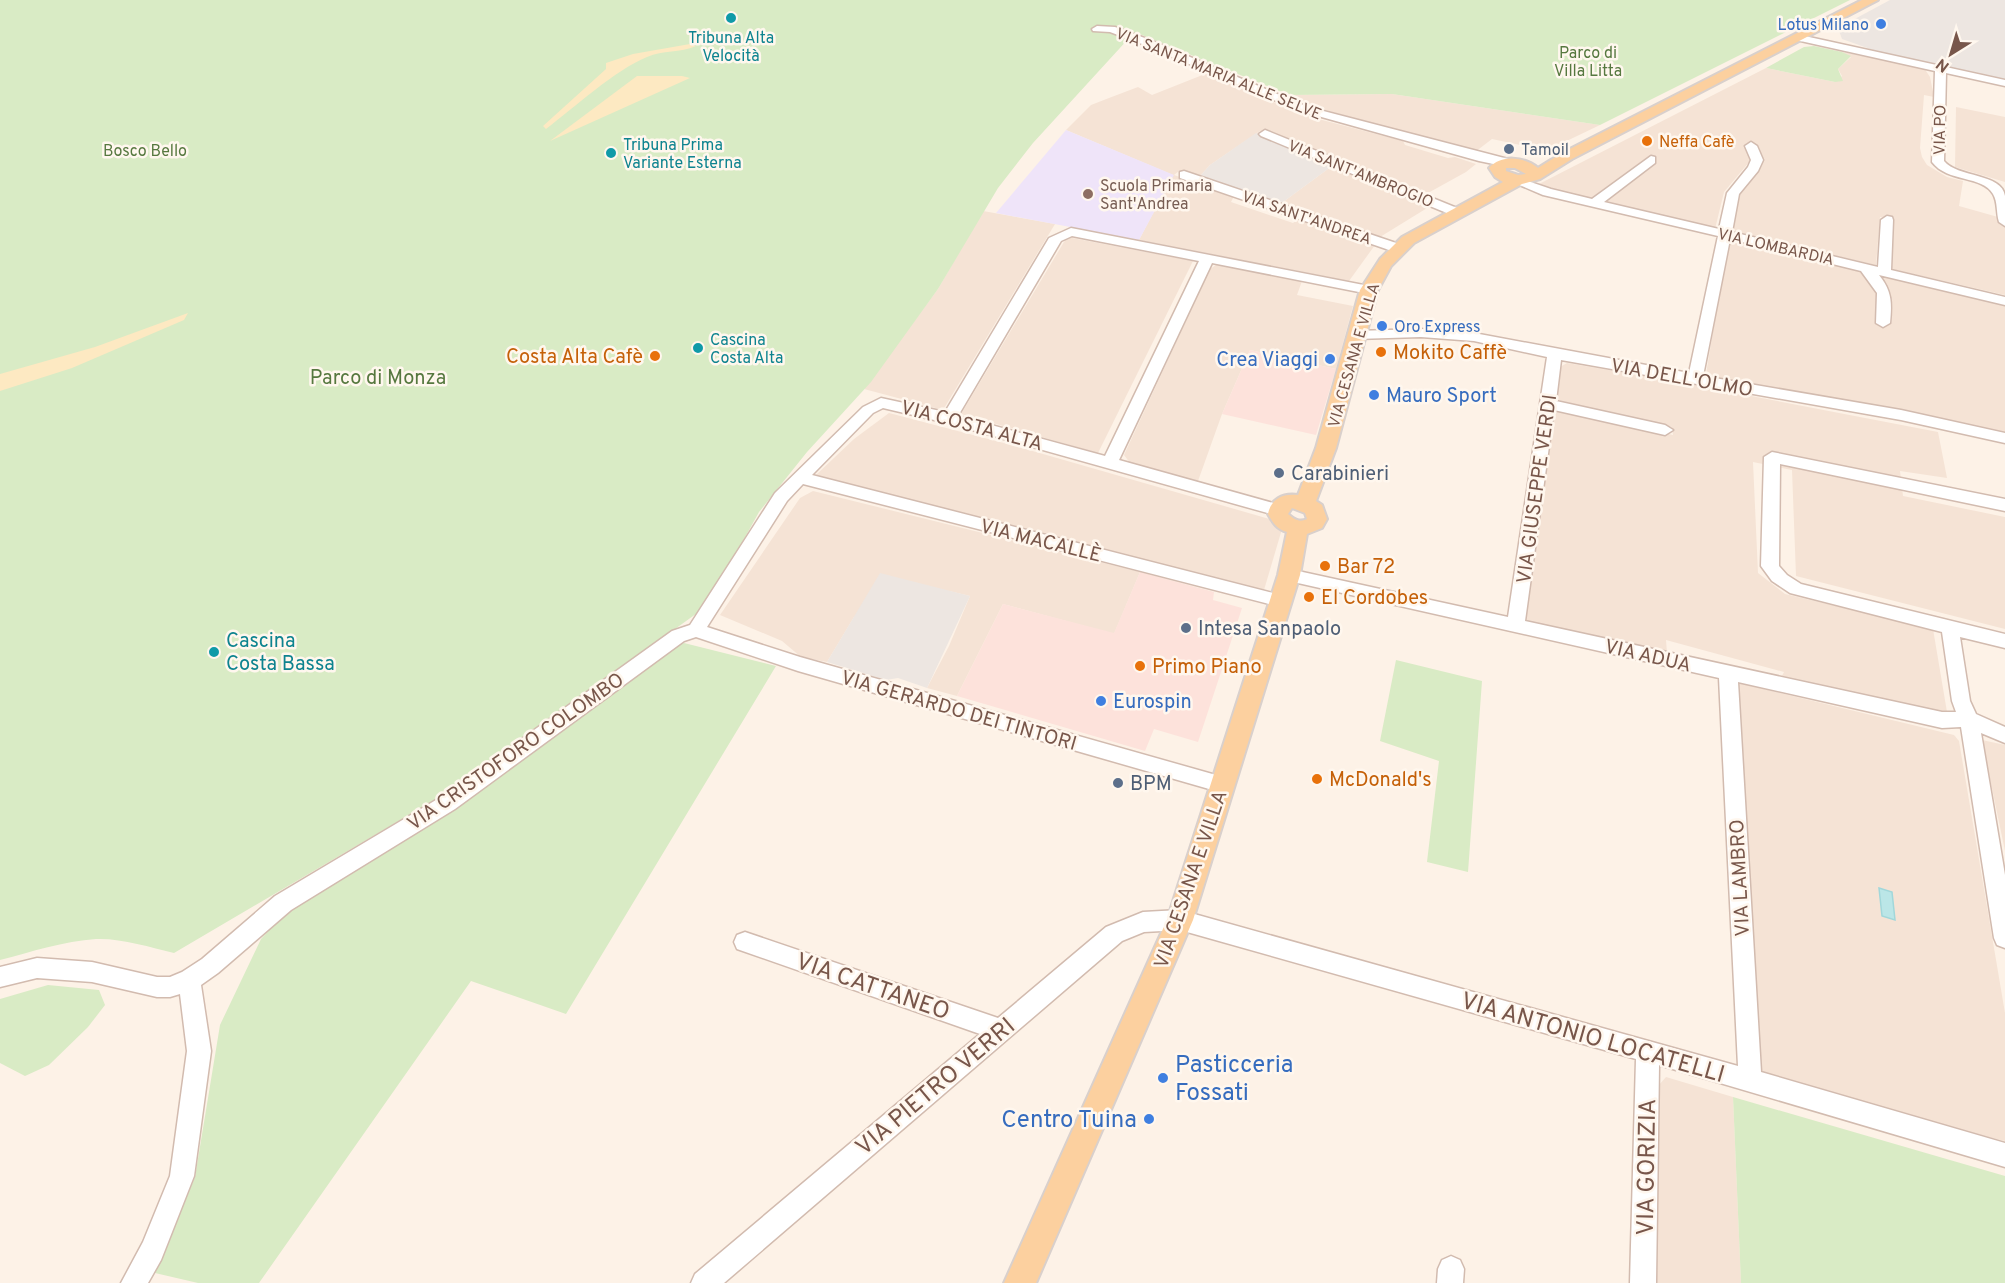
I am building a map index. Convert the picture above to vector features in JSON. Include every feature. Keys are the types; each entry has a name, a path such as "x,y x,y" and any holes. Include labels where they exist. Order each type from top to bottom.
{"main road":[{"name":"VIA CESANA E VILLA","path":"1305,503 1326,448 1369,290 1379,269 1397,248 1492,194 1515,173 1567,156 1872,0"},
{"path":"1285,502 1305,503 1315,510 1317,519 1310,526 1298,528 1284,523 1278,514 1278,510 1285,502"},
{"name":"VIA CESANA E VILLA","path":"1020,1283 1180,920 1289,575 1298,528"}],"street":[{"path":"1825,25 1840,42"},
{"name":"VIA SANTA MARIA ALLE SELVE","path":"1097,29 1111,29 1146,42 1304,109 1479,157 1515,173"},
{"path":"1805,35 1840,42 1861,52"},
{"path":"1805,35 1861,52 2005,83"},
{"name":"VIA PO","path":"1941,69 1938,162 1947,171 1996,189 2001,199 2001,213 2005,222"},
{"name":"VIA SANT'AMBROGIO","path":"1265,134 1458,213"},
{"path":"1695,379 1733,193 1754,168 1757,160 1751,146"},
{"path":"1594,204 1651,160"},
{"name":"VIA LOMBARDIA","path":"1515,173 1546,192 2005,301"},
{"name":"VIA SANT'ANDREA","path":"1184,175 1397,248"},
{"path":"1884,272 1887,220"},
{"path":"950,418 1056,238 1071,232 1369,290"},
{"path":"1110,463 1207,259"},
{"path":"1866,268 1883,289 1887,299 1884,323"},
{"name":"VIA DELL'OLMO","path":"1356,335 1447,334 1901,416 2005,438"},
{"name":"VIA GIUSEPPE VERDI","path":"1516,625 1555,354"},
{"name":"VIA COSTA ALTA","path":"696,630 781,497 868,410 881,403 950,418 1278,510"},
{"path":"1547,404 1665,430"},
{"path":"2005,505 1772,457 1770,566 1774,575 1796,589 2005,641"},
{"name":"VIA MACALLÈ","path":"801,478 1281,601"},
{"name":"VIA ADUA","path":"1289,575 1942,720 1969,719 2005,735"},
{"path":"1950,627 1961,701 1969,719 2005,938"},
{"name":"VIA GERARDO DEI TINTORI","path":"696,630 798,664 1223,785"},
{"name":"VIA CRISTOFORO COLOMBO","path":"189,980 220,958 283,903 448,803 678,636 696,630"},
{"name":"VIA LAMBRO","path":"1728,673 1750,1082"},
{"name":"VIA ANTONIO LOCATELLI","path":"1180,920 1648,1051 2005,1155"},
{"name":"VIA PIETRO VERRI","path":"704,1283 1114,934 1143,922 1180,920"},
{"name":"VIA CATTANEO","path":"745,942 1001,1030"},
{"path":"0,977 38,968 92,972 157,987 170,987 189,980 199,1051 182,1176 152,1251 134,1283"},
{"name":"VIA GORIZIA","path":"1643,1283 1648,1051"}],"shaded area":[{"path":"1890,0 2005,0 2005,79 1876,51 1842,39 1838,28"},
{"path":"1842,52 1924,68 1930,77 1934,97 1924,95 1920,148 1922,157 1927,165 1947,177 1963,181 1959,206 2005,219 2005,295 1892,269 1894,219 1880,217 1876,265 1738,233 1732,229 1737,193 1762,163 1759,147 1746,143 1750,161 1724,192 1715,229 1550,191 1539,184 1766,68 1835,82 1842,76 1838,69 1851,57"},
{"path":"1210,72 1299,114 1403,141 1405,145 1476,164 1428,193 1260,131 1210,165 1199,177 1179,171 1174,175 1234,196 1231,202 1293,223 1298,219 1375,245 1349,281 1139,240 1173,175 1066,130 1091,105 1138,87 1152,95"},
{"path":"1392,94 1600,125 1552,148 1553,152 1492,139 1475,152 1315,107 1289,95"},
{"path":"1956,107 2005,117 2005,182 1955,167"},
{"name":"Scuola Primaria Sant'Andrea","path":"1066,130 1174,175 1139,240 996,213"},
{"path":"1256,133 1332,166 1279,205 1199,177 1210,165"},
{"path":"1332,166 1432,205 1380,237 1279,205"},
{"path":"983,211 1055,224 943,410 864,389 938,289"},
{"path":"1067,237 1193,261 1098,453 961,414"},
{"path":"1733,239 2005,303 2005,433 1815,395 1709,377 1706,374 1728,241"},
{"path":"1216,265 1302,281 1297,295 1353,306 1336,369 1250,350 1222,414 1198,481 1130,463 1124,455 1210,269"},
{"path":"1250,350 1336,369 1316,435 1222,414"},
{"path":"1567,363 1938,432 1947,478 1900,471 1903,496 2005,517 2005,629 1796,576 1792,470 1753,462 1758,573 1785,594 1933,629 1947,712 1939,713 1782,676 1784,672 1666,640 1667,653 1524,620 1554,409 1673,435 1672,427 1557,400 1560,367"},
{"path":"889,413 1015,446 1280,522 1282,529 1264,590 889,498 816,475 854,439"},
{"path":"813,491 1140,572 1114,634 1003,604 957,696 927,688 949,646 970,596 949,591 854,617 827,662 801,657 782,641 720,615 800,498"},
{"path":"1140,572 1214,592 1213,600 1242,608 1198,742 1154,729 1145,751 957,696 1003,604 1114,633"},
{"path":"880,573 970,596 927,688 898,678 886,680 827,662"},
{"path":"1739,683 1954,735 1959,741 2005,1013 2005,1141 1884,1112 1762,1078 1755,1070 1735,686"},
{"path":"1982,740 2005,745 2005,851"},
{"path":"1666,1077 1733,1097 1741,1283 1655,1283 1659,1085"}],"green space":[{"name":"Parco di Monza","path":"0,0 1850,0 1600,125 1392,94 1289,95 1142,35 1130,37 1033,143 998,188 938,289 871,382 807,452 759,512 700,611 453,789 174,953 125,941 96,939 60,944 0,960"},
{"path":"1814,46 1851,56 1838,69 1843,81 1835,82 1766,68 1804,47"},
{"path":"684,643 776,666 566,1014 471,981 259,1283 198,1283 155,1273 195,1177 220,1025 261,939 285,913 322,888 444,817 674,646"},
{"path":"1396,660 1482,681 1468,872 1427,862 1439,761 1380,741"},
{"path":"48,985 99,990 105,1005 88,1027 49,1065 25,1076 0,1063 0,999"},
{"path":"1733,1097 2005,1176 2005,1283 1741,1283"}],"sand":[{"path":"690,44 696,46 653,55 635,63 609,80 546,129 543,126 606,69 606,63 633,54"},
{"path":"637,76 690,78 550,141"},
{"path":"188,313 184,320 72,368 0,391 0,374 95,347"}],"water":[{"path":"1879,888 1892,892 1895,920 1882,916"}],"place":[{"name":"Tribuna Alta Velocità","path":"731,18"},
{"name":"Lotus Milano","path":"1881,24"},
{"name":"Neffa Cafè","path":"1647,141"},
{"name":"Tamoil","path":"1509,149"},
{"name":"Tribuna Prima Variante Esterna","path":"611,153"},
{"name":"Scuola Primaria Sant'Andrea","path":"1088,194"},
{"name":"Oro Express","path":"1382,326"},
{"name":"Cascina Costa Alta","path":"698,348"},
{"name":"Mokito Caffè","path":"1381,352"},
{"name":"Costa Alta Cafè","path":"655,356"},
{"name":"Crea Viaggi","path":"1330,359"},
{"name":"Mauro Sport","path":"1374,395"},
{"name":"Carabinieri","path":"1279,473"},
{"name":"Bar 72","path":"1325,566"},
{"name":"El Cordobes","path":"1309,597"},
{"name":"Intesa Sanpaolo","path":"1186,628"},
{"name":"Cascina Costa Bassa","path":"214,652"},
{"name":"Primo Piano","path":"1140,666"},
{"name":"Eurospin","path":"1101,701"},
{"name":"McDonald's","path":"1317,779"},
{"name":"BPM","path":"1118,783"},
{"name":"Pasticceria Fossati","path":"1163,1078"},
{"name":"Centro Tuina","path":"1149,1119"}],"park label":[{"name":"Parco di Villa Litta","path":"1588,61"},
{"name":"Bosco Bello","path":"145,150"}]}
